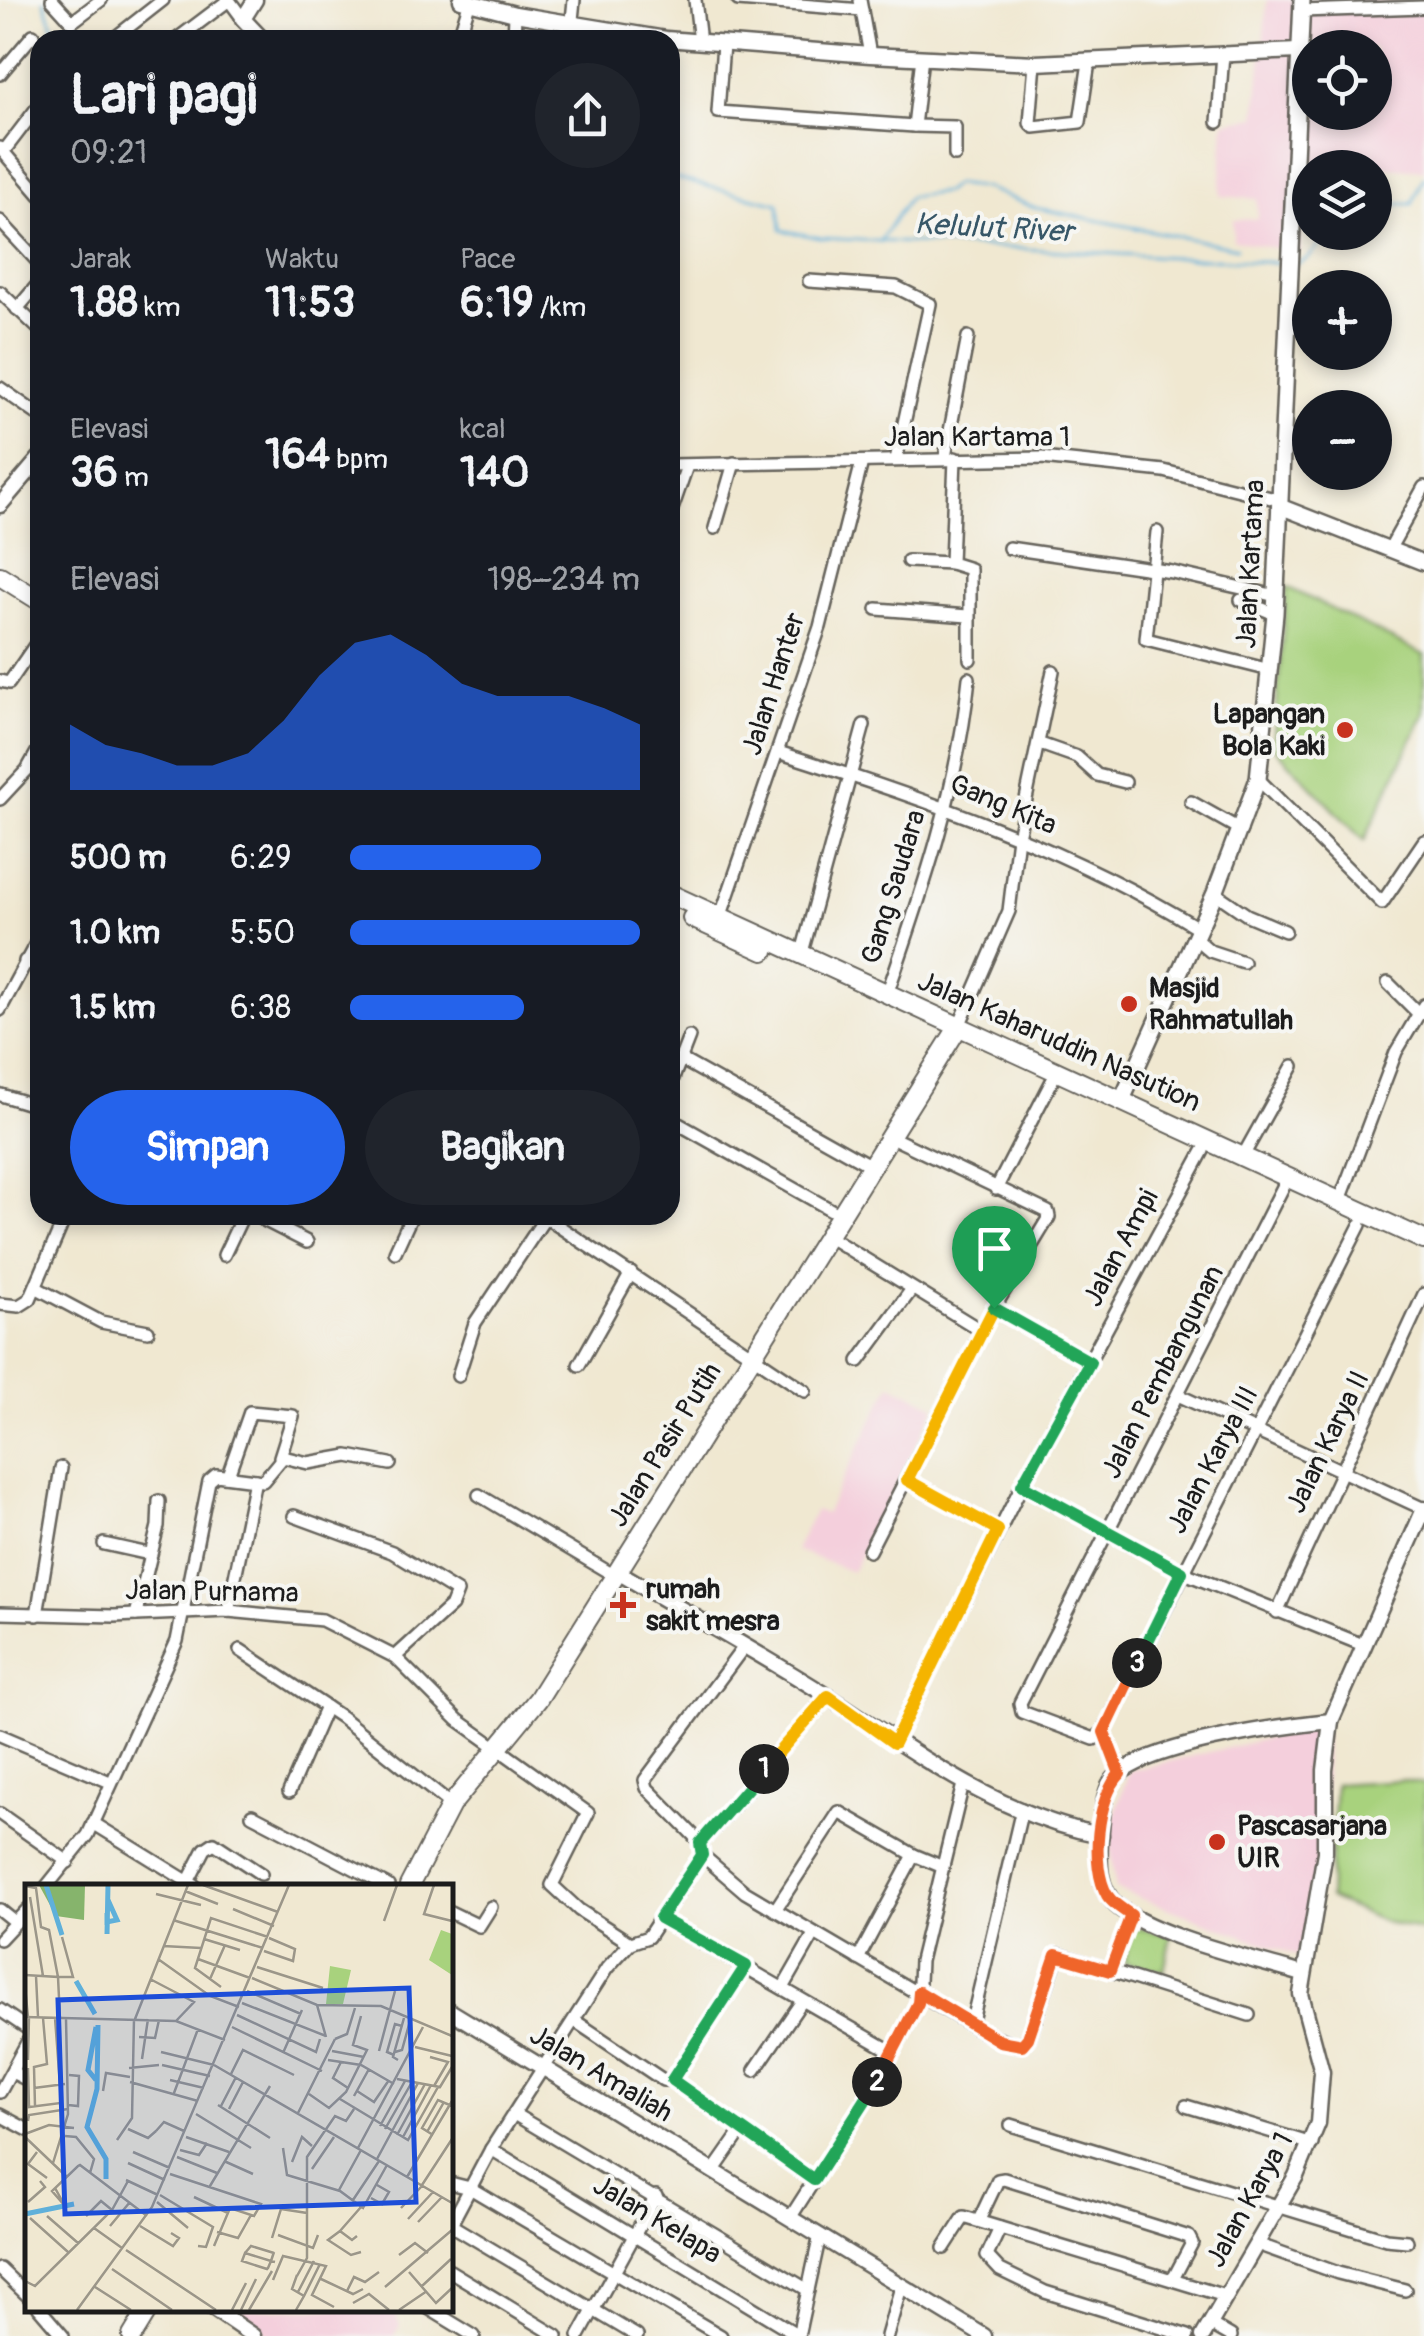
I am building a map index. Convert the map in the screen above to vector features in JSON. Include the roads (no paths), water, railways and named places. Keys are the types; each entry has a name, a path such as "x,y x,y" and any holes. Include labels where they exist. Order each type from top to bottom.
{"highway":[{"path":"0,564 30,582"},
{"path":"0,576 30,595"},
{"name":"Jalan Kaharuddin Nasution","path":"680,899 886,994 1052,1080 1360,1225 1420,1244"},
{"name":"Jalan Kaharuddin Nasution","path":"680,911 1243,1156 1420,1244"},
{"name":"Jalan Pasir Putih","path":"410,1884 451,1805 538,1699 956,1031"},
{"path":"132,2336 147,2311"}],"main road":[{"name":"Jalan Kartama","path":"1299,30 1301,5"},
{"name":"Jalan Kartama","path":"1121,1102 1215,893 1258,778 1275,614 1295,130"}],"street":[{"path":"52,0 72,22 102,0"},
{"path":"125,30 163,0"},
{"path":"189,30 228,0 253,30"},
{"path":"243,19 255,0"},
{"path":"570,30 574,0"},
{"path":"695,0 700,42"},
{"path":"738,0 861,5 870,55"},
{"path":"460,30 465,2 615,30"},
{"path":"1301,5 1424,7"},
{"path":"514,30 515,14"},
{"path":"0,74 30,39"},
{"path":"680,41 1035,63 1292,50"},
{"path":"723,44 718,112 955,127 955,154"},
{"path":"1218,122 1223,53"},
{"path":"914,126 922,57"},
{"path":"1035,63 1030,123 1034,127 1080,122 1089,62"},
{"path":"30,116 2,150 30,183"},
{"path":"0,220 30,253"},
{"path":"809,281 896,287 930,304 896,460"},
{"path":"0,292 30,320"},
{"path":"17,308 30,293"},
{"path":"950,563 950,458 968,337"},
{"path":"0,388 30,409"},
{"name":"Jalan Kartama 1","path":"680,466 950,458 1115,464 1164,471 1279,503"},
{"name":"Jalan Hanter","path":"720,918 820,627 862,462"},
{"path":"715,528 734,463"},
{"path":"680,487 687,466"},
{"path":"0,505 30,470"},
{"path":"1390,548 1424,487"},
{"path":"1279,503 1424,563"},
{"path":"1157,532 1148,641 1270,670"},
{"path":"1009,548 1154,569 1276,596"},
{"path":"908,562 970,567 970,659"},
{"path":"1241,600 1275,614"},
{"path":"878,609 968,616"},
{"path":"0,681 9,684 30,653"},
{"path":"956,1031 1009,911 1018,837 1053,671"},
{"name":"Gang Saudara","path":"886,994 930,873 969,678"},
{"path":"801,956 864,725"},
{"path":"1040,744 1077,757 1097,775 1125,782"},
{"name":"Gang Kita","path":"778,752 946,808 1137,890 1196,932 1210,951 1243,962"},
{"path":"0,798 30,762"},
{"path":"1258,778 1382,903 1424,842"},
{"path":"1191,802 1241,830"},
{"path":"1215,893 1247,915 1285,930"},
{"path":"0,1010 30,953"},
{"path":"25,961 30,963"},
{"path":"1338,1204 1396,1052 1421,1009 1388,983"},
{"path":"680,1064 688,1037"},
{"path":"682,1060 871,1166"},
{"path":"1243,1156 1293,1066"},
{"path":"996,1190 1052,1080"},
{"path":"0,1096 30,1104"},
{"path":"680,1125 842,1216"},
{"path":"869,1551 982,1330 1050,1217 1048,1212 889,1136"},
{"name":"Jalan Ampi","path":"894,1743 998,1530 1203,1150"},
{"name":"Jalan Pembangunan","path":"1104,1732 1094,1739 1077,1734 1019,1706 1284,1187"},
{"path":"0,1304 19,1306 37,1288 62,1225"},
{"path":"224,1254 238,1225"},
{"path":"273,1225 306,1242"},
{"path":"395,1252 407,1225"},
{"path":"458,1376 475,1323 538,1225"},
{"path":"558,1225 805,1390"},
{"name":"Jalan Karya III","path":"1104,1732 1360,1225"},
{"path":"828,1237 982,1330"},
{"path":"580,1365 631,1273"},
{"path":"37,1288 100,1322 148,1331"},
{"path":"860,1361 912,1289"},
{"name":"Jalan Karya II","path":"1277,1612 1424,1294"},
{"path":"994,1308 1090,1362"},
{"path":"1180,1396 1257,1435 1424,1509"},
{"path":"50,1884 93,1823 177,1641 209,1481 216,1475 228,1474 263,1481 280,1457 293,1416 250,1412 228,1474"},
{"path":"280,1457 308,1463 348,1456 390,1464"},
{"path":"37,1614 61,1468"},
{"path":"228,1611 255,1480"},
{"path":"907,1480 998,1530"},
{"path":"1022,1485 1182,1572 1362,1645"},
{"path":"479,1495 828,1696 894,1743 963,1784 1064,1828 1101,1835"},
{"path":"136,1615 158,1526 159,1501"},
{"name":"Jalan Karya 1","path":"1206,2330 1312,2144 1322,2072 1301,2007 1302,1974 1325,1852 1325,1770 1331,1721 1424,1509"},
{"path":"294,1516 392,1552 457,1592 452,1605 395,1657"},
{"path":"104,1544 149,1554"},
{"name":"Jalan Purnama","path":"0,1613 136,1615 228,1611 322,1620 395,1657 458,1720 588,1813 552,1885 579,1910 630,1944"},
{"path":"743,1648 646,1775 646,1788 745,1892 1000,2041 1022,2045 1028,2038 1056,1955 1249,2015"},
{"path":"240,1650 326,1707 451,1805"},
{"path":"452,2221 491,2149 607,1968 630,1944 648,1937 701,1849 828,1696"},
{"path":"289,1792 326,1707"},
{"path":"1302,1974 1131,1915 1108,1896 1099,1864 1101,1835 1108,1789 1120,1774 1192,1745 1331,1721"},
{"path":"1104,1732 1120,1774"},
{"path":"0,1735 110,1782"},
{"path":"790,2218 879,2079 918,2003 920,1961 963,1784"},
{"path":"972,2022 1022,1809"},
{"path":"775,1910 840,1812 914,1856 943,1867"},
{"path":"0,1814 68,1862"},
{"path":"252,1815 384,1884"},
{"path":"93,1823 192,1884 205,1850 214,1843 260,1874"},
{"path":"858,1959 914,1856"},
{"path":"452,1913 480,1926 491,1907"},
{"path":"0,1910 23,1916"},
{"path":"1110,1971 1131,1915"},
{"path":"0,1939 23,1916"},
{"path":"660,1918 891,2051"},
{"path":"784,1988 814,1934"},
{"path":"672,2080 746,1966"},
{"path":"755,2070 802,2001"},
{"path":"0,2010 25,2027"},
{"name":"Jalan Amaliah","path":"452,2012 984,2336"},
{"path":"574,2021 663,2080 672,2080 814,2180"},
{"path":"0,2092 25,2048"},
{"path":"12,2072 25,2078"},
{"path":"1186,2106 1312,2144"},
{"path":"514,2114 808,2290"},
{"path":"0,2115 25,2128"},
{"path":"1011,2125 1407,2241"},
{"path":"714,2170 742,2130"},
{"name":"Jalan Kelapa","path":"491,2149 798,2335"},
{"path":"979,2220 998,2180 1004,2179 1189,2238 1192,2243 1173,2280"},
{"path":"452,2184 470,2188 721,2336"},
{"path":"578,2336 656,2196"},
{"path":"944,2248 959,2218 979,2220 1225,2296"},
{"path":"452,2226 637,2336"},
{"path":"1000,2228 987,2256 1014,2278 1188,2336"},
{"path":"798,2335 820,2235"},
{"path":"1257,2244 1338,2273 1405,2290"},
{"path":"0,2269 25,2293"},
{"path":"452,2273 557,2336"},
{"path":"887,2336 901,2286"},
{"path":"42,2311 64,2336"},
{"path":"216,2311 253,2336"},
{"path":"433,2311 474,2336"},
{"path":"1206,2330 1231,2336"}],"waterway":[{"name":"Kelulut River","path":"44,0 54,30"},
{"name":"Kelulut River","path":"1392,204 1412,204 1424,177"},
{"name":"Kelulut River","path":"680,179 779,204 781,230 821,238 1283,263"},
{"path":"880,241 909,197 945,192 955,184 985,188 1036,208 1237,248"},
{"name":"Kelulut River","path":"1296,264 1315,250"}],"place":[{"name":"Lapangan Bola Kaki","path":"1345,730"},
{"name":"Masjid Rahmatullah","path":"1129,1004"},
{"name":"rumah sakit mesra","path":"623,1605"},
{"name":"Pascasarjana UIR","path":"1217,1842"}]}
